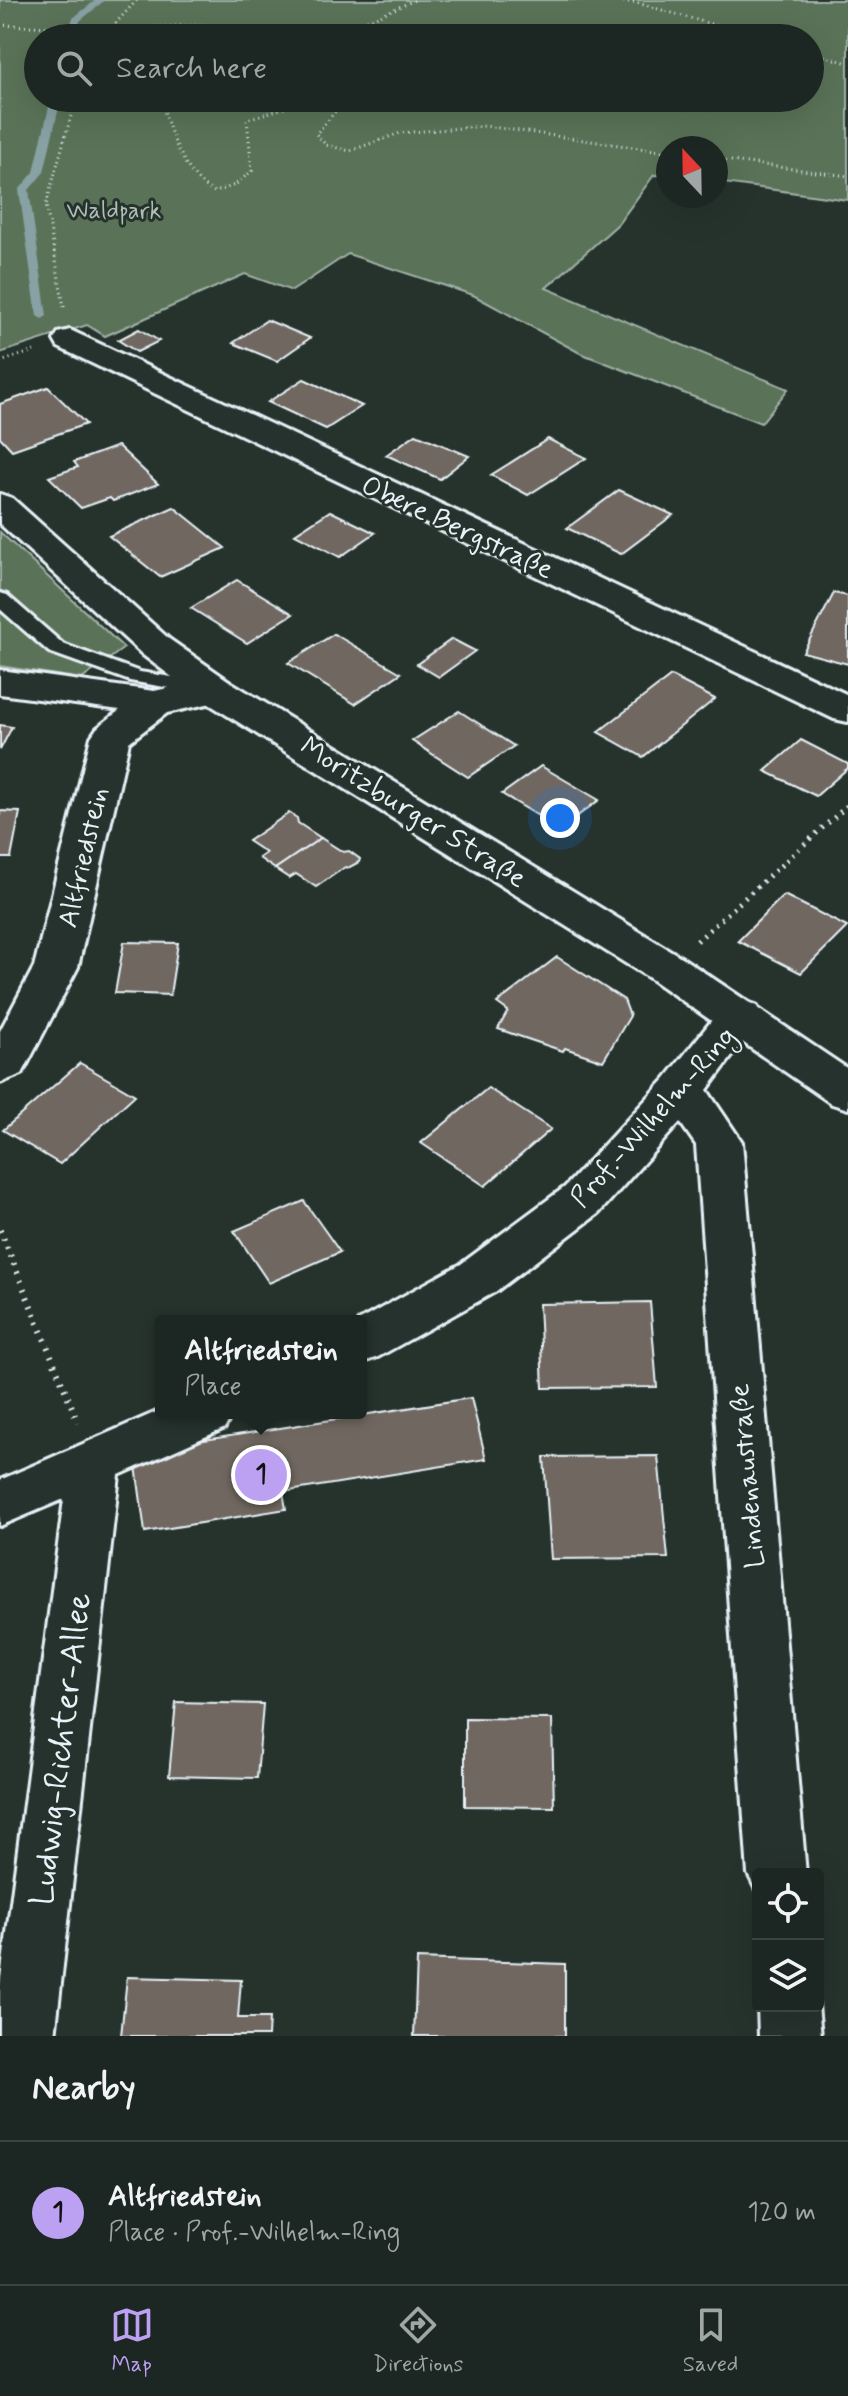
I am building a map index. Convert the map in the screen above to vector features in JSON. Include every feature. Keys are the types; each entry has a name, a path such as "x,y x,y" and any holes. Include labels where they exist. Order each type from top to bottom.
{"street":[{"name":"Obere Bergstraße","path":"70,340 848,710"},
{"name":"Moritzburger Straße","path":"0,505 156,647 215,690 666,968 848,1092"},
{"path":"0,682 154,703 215,690"},
{"name":"Altfriedstein","path":"0,1067 6,1062 32,1016 56,967 111,737 154,703"},
{"name":"Prof.-Wilhelm-Ring","path":"367,1340 478,1278 582,1200 682,1090 740,1016"},
{"name":"Lindenaustraße","path":"682,1090 719,1142 777,1868"},
{"path":"0,1504 193,1419"},
{"name":"Ludwig-Richter-Allee","path":"24,2036 95,1461"},
{"path":"788,2012 790,2036"}],"lane":[{"path":"0,599 56,648 137,677 215,690"}],"path":[{"path":"113,24 137,0"},
{"path":"354,24 415,0"},
{"path":"578,0 634,2 711,24"},
{"path":"0,25 24,26"},
{"path":"824,56 848,63"},
{"path":"70,340 46,205 72,112"},
{"path":"164,112 167,129 202,187 215,192 235,185 252,171 247,119 271,112"},
{"path":"335,112 316,134 326,145 350,151 400,133 485,126 656,150"},
{"path":"728,160 848,176"},
{"path":"666,968 848,805"},
{"path":"0,1230 95,1461"}],"green space":[{"name":"Waldpark","path":"0,0 848,0 848,200 728,184 728,136 656,136 656,175 618,224 546,288 788,389 761,423 580,353 473,295 348,254 292,291 245,274 105,336 87,325 0,353"},
{"path":"0,532 124,648 82,679 0,666"}],"building":[{"path":"267,320 310,338 277,361 233,343"},
{"path":"139,329 159,341 137,352 118,340"},
{"path":"304,379 362,406 326,429 268,402"},
{"path":"48,387 86,424 12,450 0,437 0,404"},
{"path":"416,434 469,456 440,479 386,455"},
{"path":"548,439 586,458 528,495 491,475"},
{"path":"118,446 158,484 113,501 110,498 81,508 49,477 78,467 74,462"},
{"path":"619,490 673,515 621,554 567,528"},
{"path":"174,507 225,548 160,577 109,536"},
{"path":"330,511 375,533 340,557 295,534"},
{"path":"237,580 293,614 247,643 191,608"},
{"path":"834,593 848,596 848,664 803,652"},
{"path":"334,634 401,673 355,704 288,663"},
{"path":"452,639 475,651 439,677 417,664"},
{"path":"671,676 715,699 643,757 598,732"},
{"path":"459,711 514,746 468,777 412,741"},
{"path":"0,725 12,727 0,750"},
{"path":"801,740 848,764 848,768 816,796 765,771"},
{"path":"541,766 599,800 560,829 502,794"},
{"path":"0,811 20,812 11,858 0,858"},
{"path":"289,813 321,838 275,869 259,858 266,853 248,841"},
{"path":"321,838 343,852 349,851 360,859 359,862 345,867 316,887 296,874 289,878 275,869"},
{"path":"784,895 847,927 801,973 738,941"},
{"path":"124,942 178,943 170,995 115,993"},
{"path":"557,957 624,1000 630,1016 603,1061 498,1029 508,1011 497,1003"},
{"path":"80,1063 135,1095 60,1164 3,1130"},
{"path":"488,1088 551,1129 485,1186 421,1143"},
{"path":"304,1201 340,1252 269,1283 234,1231"},
{"path":"650,1302 657,1387 543,1388 539,1304"},
{"path":"471,1398 486,1459 283,1492 286,1509 145,1532 134,1451 337,1419 367,1419 367,1414"},
{"path":"658,1456 668,1558 551,1559 544,1457"},
{"path":"176,1702 263,1704 257,1778 169,1776"},
{"path":"465,1718 552,1719 554,1807 465,1806"},
{"path":"417,1959 565,1964 565,2036 414,2036"},
{"path":"127,1977 241,1980 238,2018 269,2018 268,2036 121,2036"}],"waterway":[{"path":"75,24 101,0"},
{"path":"42,316 24,190 39,172 53,112"}],"place":[{"name":"Altfriedstein","path":"261,1475"}]}
